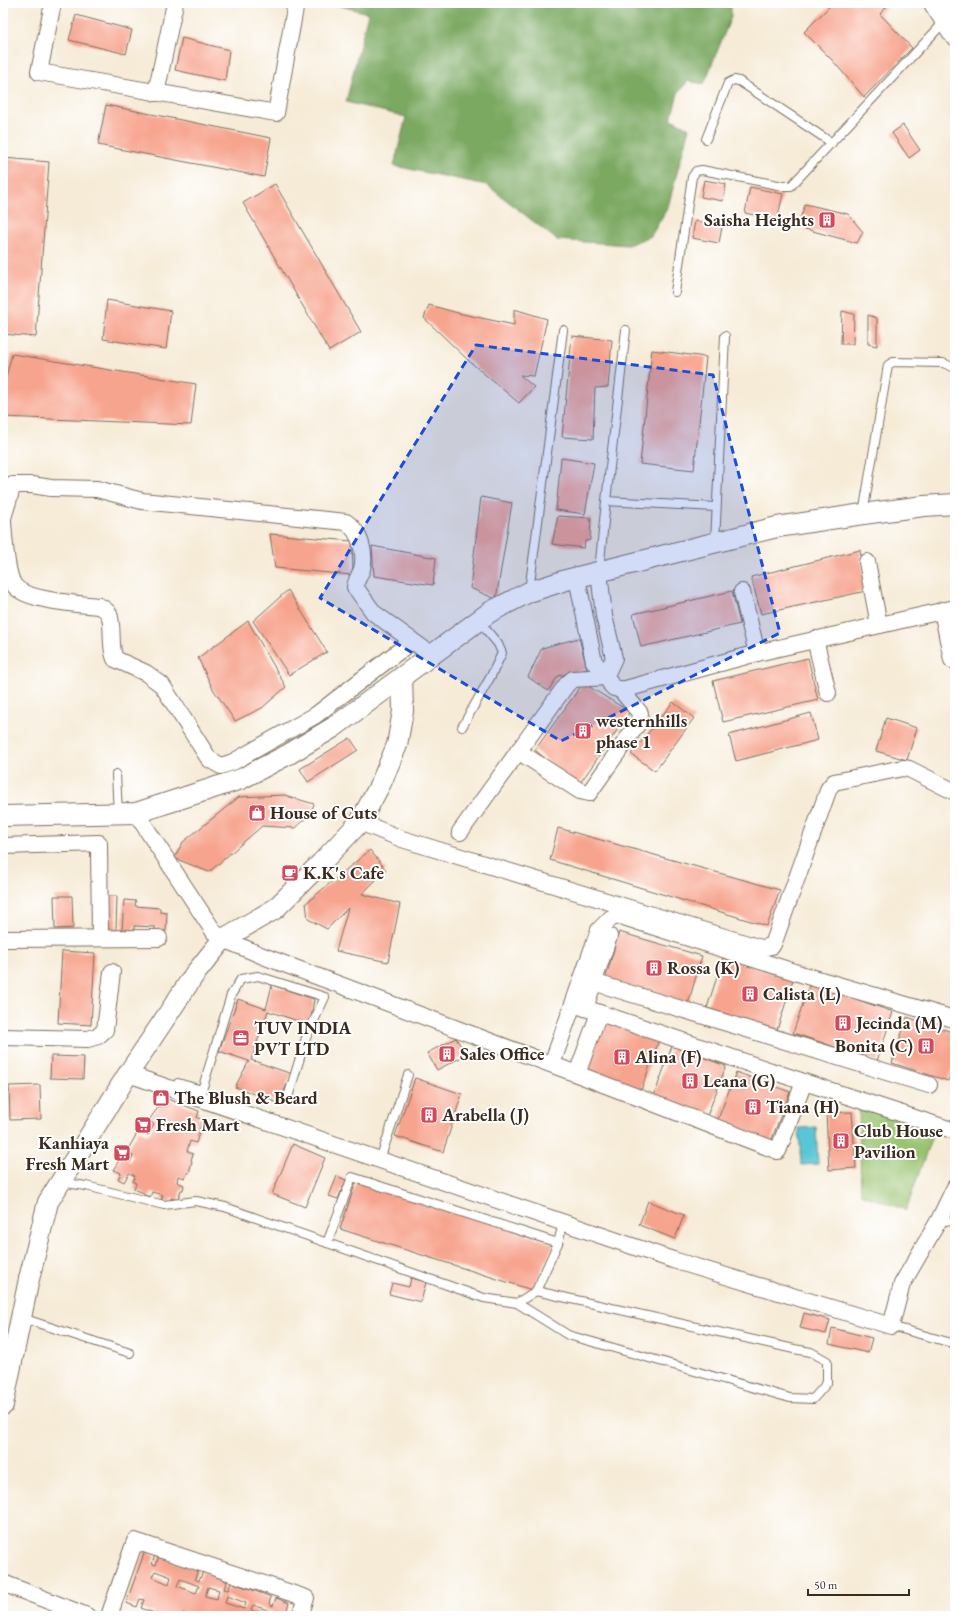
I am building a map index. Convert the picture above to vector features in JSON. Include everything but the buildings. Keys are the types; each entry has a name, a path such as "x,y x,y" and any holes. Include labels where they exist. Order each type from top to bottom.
{"street":[{"path":"53,3 39,72 276,114 296,3"},
{"path":"156,93 175,3"},
{"path":"3,518 13,485 32,484 51,488 97,489 142,501 346,522 356,530 362,548 362,569 358,576 356,587 374,613 432,655"},
{"path":"3,816 105,812 127,813 242,779 289,754 334,727 490,612 529,592 598,572 777,527 863,514 952,506"},
{"path":"3,521 7,559 13,584 17,589 29,596 99,606 107,610 110,616 112,652 115,659 146,673 162,686 209,759 221,766 233,762 316,715 412,641"},
{"path":"867,562 879,625"},
{"path":"598,572 604,616 614,658 606,676"},
{"path":"518,751 580,791 589,793 639,722 640,713 620,689 611,685 606,676 594,662 577,578"},
{"path":"742,592 757,653"},
{"path":"620,689 757,653 948,609 952,660"},
{"path":"815,639 828,693"},
{"path":"460,832 567,684 573,679 606,676"},
{"path":"3,1405 29,1279 48,1202 130,1071 194,975 223,938 275,909 360,822 381,784 397,745 403,711 402,677"},
{"path":"360,822 402,839 761,948 772,946 774,942 829,788 834,782 903,768 909,769 955,792"},
{"path":"127,813 214,932 223,938 270,959 552,1064 778,1151 804,1082"},
{"path":"3,846 99,843 100,938"},
{"path":"577,1074 599,930 611,918 620,916 806,976 954,1019"},
{"path":"552,1064 586,1008 609,934 611,918"},
{"path":"3,939 159,938"},
{"path":"3,1037 88,1040 98,1036 106,1030 112,972"},
{"path":"593,982 929,1085"},
{"path":"586,1008 804,1082 955,1131"},
{"path":"130,1071 380,1160 673,1260 891,1326 902,1284 939,1220 955,1187"},
{"path":"109,1616 135,1541 306,1598 300,1616"},
{"path":"3,1583 87,1616"}],"lane":[{"path":"675,292 692,177 696,171 702,170 783,186 790,186 832,143 945,19"},
{"path":"706,139 728,83 734,80 739,81 832,143"},
{"path":"529,592 563,330"},
{"path":"598,572 626,330"},
{"path":"715,543 725,336"},
{"path":"863,514 888,365 893,362 943,363 955,368"},
{"path":"606,501 716,507"},
{"path":"462,727 491,676 502,653 498,644 479,621"},
{"path":"116,774 127,813"},
{"path":"130,1071 202,1090 231,995 240,979 258,976 325,997 306,1038 288,1097"},
{"path":"380,1160 408,1075"},
{"path":"327,1243 352,1177 558,1243"},
{"path":"60,1182 86,1186 164,1205 196,1201 225,1207 484,1298 517,1303 568,1335 790,1398 813,1399 827,1383 827,1361 811,1352 794,1350 536,1291"},
{"path":"939,1220 955,1222"},
{"path":"517,1303 536,1291 558,1243 563,1223"},
{"path":"22,1318 130,1353"},
{"path":"891,1326 955,1344"}],"highlighted area":[{"path":"476,345 713,375 780,633 561,741 320,598"}],"green space":[{"path":"329,3 731,3 731,17 704,84 688,81 678,93 671,119 689,128 668,207 651,236 628,245 557,240 487,185 394,166 406,117 346,102 368,13"},
{"path":"859,1106 933,1133 906,1210 861,1194"}],"water":[{"path":"816,1127 818,1164 801,1165 799,1128"}],"place":[{"name":"Saisha Heights","path":"827,220"},
{"name":"westernhills phase 1","path":"583,731"},
{"name":"House of Cuts","path":"257,813"},
{"name":"K.K's Cafe","path":"290,873"},
{"name":"Rossa (K)","path":"654,968"},
{"name":"Calista (L)","path":"750,994"},
{"name":"Jecinda (M)","path":"843,1023"},
{"name":"TUV INDIA PVT LTD","path":"241,1038"},
{"name":"Bonita (C)","path":"926,1046"},
{"name":"Sales Office","path":"447,1054"},
{"name":"Alina (F)","path":"622,1057"},
{"name":"Leana (G)","path":"690,1081"},
{"name":"The Blush & Beard","path":"161,1098"},
{"name":"Tiana (H)","path":"753,1107"},
{"name":"Arabella (J)","path":"429,1115"},
{"name":"Fresh Mart","path":"143,1125"},
{"name":"Club House Pavilion","path":"841,1141"},
{"name":"Kanhiaya Fresh Mart","path":"122,1153"}]}
